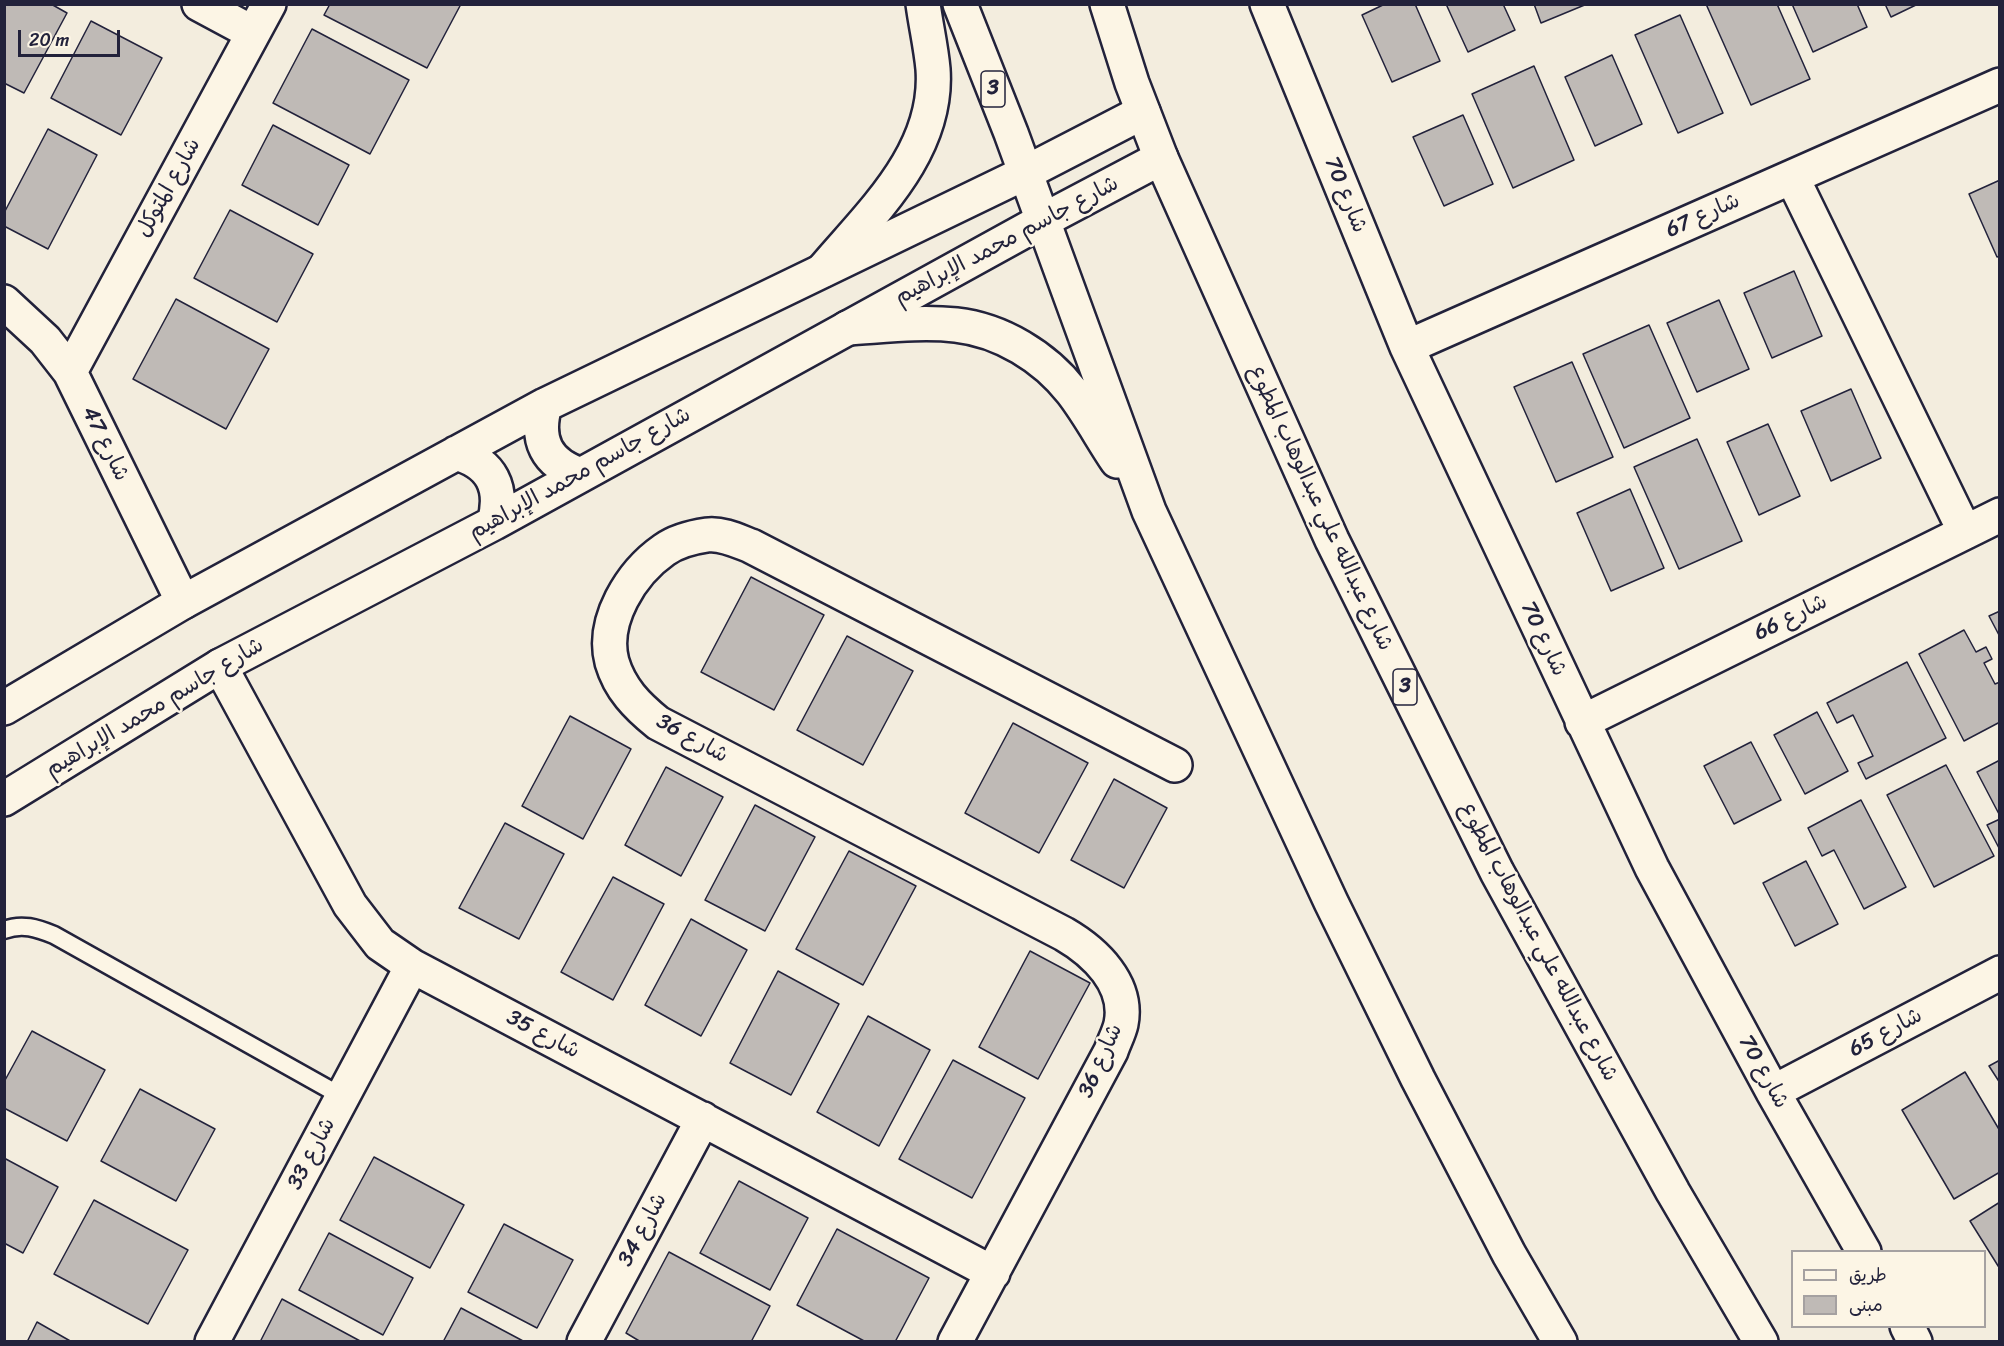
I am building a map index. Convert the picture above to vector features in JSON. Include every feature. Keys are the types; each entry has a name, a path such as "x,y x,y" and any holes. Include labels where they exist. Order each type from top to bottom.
{"street":[{"path":"199,4 253,33"},
{"name":"شارع المتوكل","path":"70,372 269,4"},
{"path":"823,270 895,185 917,147 929,109 933,69 922,4"},
{"name":"3","path":"960,4 1025,173 1149,511 1331,902 1418,1079 1509,1254 1560,1341"},
{"name":"شارع عبدالله علي عبدالوهاب المطوع","path":"1107,4 1161,158 1332,540 1492,862 1673,1192 1761,1341"},
{"name":"شارع 70","path":"1267,4 1407,347 1582,722 1652,868 1773,1092 1863,1250"},
{"name":"شارع 67","path":"1407,347 2000,85"},
{"path":"4,708 183,602 545,405 1025,173 1143,112"},
{"name":"شارع جاسم محمد الإبراهيم","path":"4,799 220,666 494,523 1042,221 1161,158"},
{"path":"1792,177 1965,532"},
{"name":"شارع 47","path":"4,302 45,340 70,372 183,602"},
{"path":"847,328 959,325 996,336 1038,358 1072,392 1149,511"},
{"path":"545,405 541,420 541,435 546,449 554,461 580,475"},
{"path":"456,453 471,457 483,466 492,478 497,493 498,508 494,523"},
{"name":"شارع 66","path":"1582,722 2000,515"},
{"name":"شارع 36","path":"955,1341 1111,1051 1121,1024 1122,1007 1117,988 1096,956 1064,934 658,723 636,705 623,686 612,661 610,643 613,621 632,582 646,565 665,550 684,541 709,535 732,538 762,551 1175,765"},
{"name":"شارع 35","path":"220,666 350,905 380,944 412,966 993,1273"},
{"name":"شارع 33","path":"212,1341 412,966"},
{"name":"شارع 65","path":"1773,1092 2000,973"},
{"name":"شارع 34","path":"584,1341 703,1119"}],"lane":[{"path":"4,930 14,926 24,926 54,935 343,1097"}],"building":[{"path":"4,4 51,4 67,13 24,93 4,83"},
{"path":"330,4 461,4 427,68 324,15"},
{"path":"1385,4 1415,4 1440,61 1392,82 1362,15"},
{"path":"1446,4 1503,4 1515,30 1468,52"},
{"path":"1534,4 1587,4 1541,23"},
{"path":"1706,4 1777,4 1810,79 1751,105"},
{"path":"1792,4 1857,4 1867,27 1813,52"},
{"path":"1885,4 1918,4 1891,17"},
{"path":"1680,15 1723,113 1678,133 1635,35"},
{"path":"91,21 162,58 121,135 51,98"},
{"path":"312,29 409,80 370,154 273,103"},
{"path":"1612,55 1642,124 1595,146 1565,77"},
{"path":"1534,66 1574,160 1513,188 1472,94"},
{"path":"1463,115 1493,184 1444,206 1413,137"},
{"path":"273,125 349,165 318,225 242,185"},
{"path":"48,129 97,155 48,249 4,226 4,213"},
{"path":"2000,180 2000,256 1997,257 1969,194"},
{"path":"230,210 313,254 277,322 194,278"},
{"path":"1794,271 1822,336 1772,358 1744,293"},
{"path":"176,299 269,349 226,429 133,379"},
{"path":"1719,300 1749,369 1697,392 1667,323"},
{"path":"1649,325 1690,418 1624,448 1583,354"},
{"path":"1572,362 1613,457 1556,482 1514,387"},
{"path":"1851,389 1881,458 1831,481 1801,411"},
{"path":"1768,424 1800,496 1759,515 1727,442"},
{"path":"1697,439 1742,541 1679,569 1634,467"},
{"path":"1630,489 1664,568 1611,591 1577,513"},
{"path":"751,577 824,615 774,710 701,672"},
{"path":"2000,611 2000,637 1989,616"},
{"path":"1964,630 1976,652 1986,647 1992,659 1984,663 1995,684 2000,682 2000,722 1964,741 1919,654"},
{"path":"847,636 913,671 863,765 797,730"},
{"path":"1907,662 1946,738 1866,779 1858,763 1873,756 1853,715 1837,723 1827,703"},
{"path":"1817,712 1848,771 1805,794 1774,735"},
{"path":"570,716 631,749 583,839 522,806"},
{"path":"1013,723 1088,763 1039,853 965,813"},
{"path":"1751,742 1781,800 1734,824 1704,766"},
{"path":"2000,760 2000,816 1977,772"},
{"path":"1946,765 1994,856 1934,887 1887,795"},
{"path":"666,767 723,797 681,876 625,845"},
{"path":"1114,779 1167,808 1124,888 1071,860"},
{"path":"1861,800 1906,887 1864,909 1834,850 1822,856 1808,828"},
{"path":"755,805 815,837 765,931 705,900"},
{"path":"2000,819 2000,850 1987,825"},
{"path":"505,823 564,854 519,939 459,908"},
{"path":"849,851 916,886 863,985 796,949"},
{"path":"1806,861 1838,924 1795,946 1763,883"},
{"path":"613,877 664,904 613,1000 561,972"},
{"path":"691,919 747,950 701,1036 645,1005"},
{"path":"1030,951 1090,983 1038,1079 979,1047"},
{"path":"778,971 839,1004 791,1095 730,1063"},
{"path":"868,1016 930,1050 879,1146 817,1112"},
{"path":"32,1031 105,1070 67,1141 4,1108 4,1082"},
{"path":"953,1060 1025,1098 972,1198 899,1159"},
{"path":"2000,1060 2000,1083 1989,1066"},
{"path":"1965,1072 2000,1131 2000,1172 1954,1199 1902,1110"},
{"path":"140,1089 215,1129 176,1201 101,1161"},
{"path":"374,1157 464,1205 430,1268 340,1220"},
{"path":"4,1158 58,1187 23,1253 4,1243"},
{"path":"739,1181 808,1218 770,1290 700,1253"},
{"path":"94,1200 188,1250 148,1324 54,1274"},
{"path":"2000,1202 2000,1269 1970,1221"},
{"path":"504,1224 573,1260 537,1328 468,1292"},
{"path":"837,1229 929,1278 895,1342 866,1342 797,1305"},
{"path":"329,1233 413,1278 383,1335 299,1290"},
{"path":"669,1252 770,1306 751,1342 641,1342 626,1333"},
{"path":"282,1299 362,1342 260,1342"},
{"path":"461,1308 525,1342 443,1342"},
{"path":"37,1322 72,1342 27,1342"}]}
